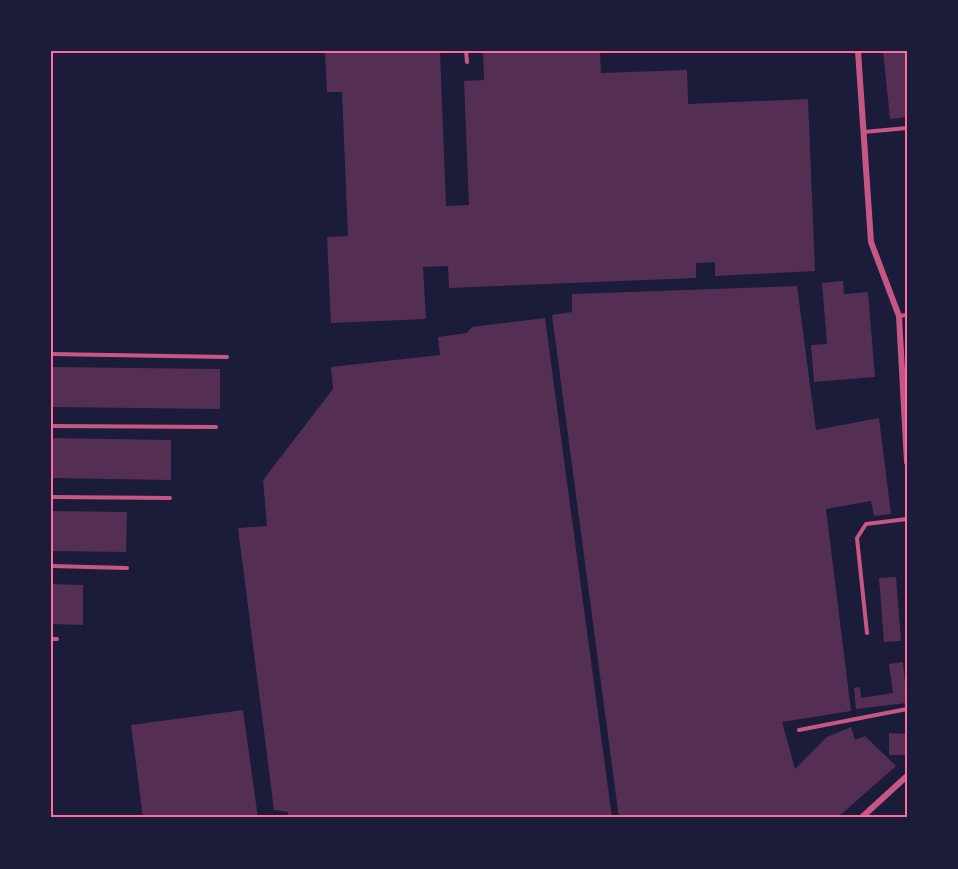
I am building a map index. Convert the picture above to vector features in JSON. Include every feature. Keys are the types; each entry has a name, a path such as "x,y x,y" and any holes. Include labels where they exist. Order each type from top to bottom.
{"street":[{"path":"858,51 872,242 899,316 907,462"},
{"path":"861,818 907,776"}],"lane":[{"path":"466,51 467,62"},
{"path":"863,132 907,128"},
{"path":"899,316 907,315"},
{"path":"51,354 227,357"},
{"path":"51,426 216,427"},
{"path":"51,497 170,498"},
{"path":"867,633 857,538 866,524 907,519"},
{"path":"51,566 127,568"},
{"path":"799,730 907,709"}],"building":[{"path":"325,51 440,51 446,206 469,205 464,81 484,80 483,51 600,51 601,73 687,70 688,104 808,99 815,271 715,276 715,262 696,263 696,278 449,288 448,266 423,267 426,319 331,323 327,237 348,236 342,92 327,92"},
{"path":"883,51 907,51 907,117 890,119"},
{"path":"843,281 844,294 868,292 875,377 814,382 811,345 827,344 822,283"},
{"path":"797,286 816,430 879,418 891,514 874,516 871,501 826,509 851,711 782,722 795,769 827,737 851,727 855,740 865,736 896,766 837,818 619,818 552,315 572,312 572,294"},
{"path":"545,318 612,818 289,818 288,812 274,810 238,528 267,526 263,480 333,389 331,367 440,355 438,337 467,333 472,327"},
{"path":"51,367 220,369 220,409 51,407"},
{"path":"51,438 171,440 171,480 51,478"},
{"path":"51,511 127,512 126,552 51,551"},
{"path":"896,577 901,641 884,642 879,578"},
{"path":"51,584 83,585 83,625 51,624"},
{"path":"903,662 907,703 856,709 854,688 860,687 861,698 893,693 889,664"},
{"path":"243,710 258,818 143,818 131,725"},
{"path":"889,733 907,734 907,755 889,755"},
{"path":"113,815 113,818 79,818 78,816"}]}
